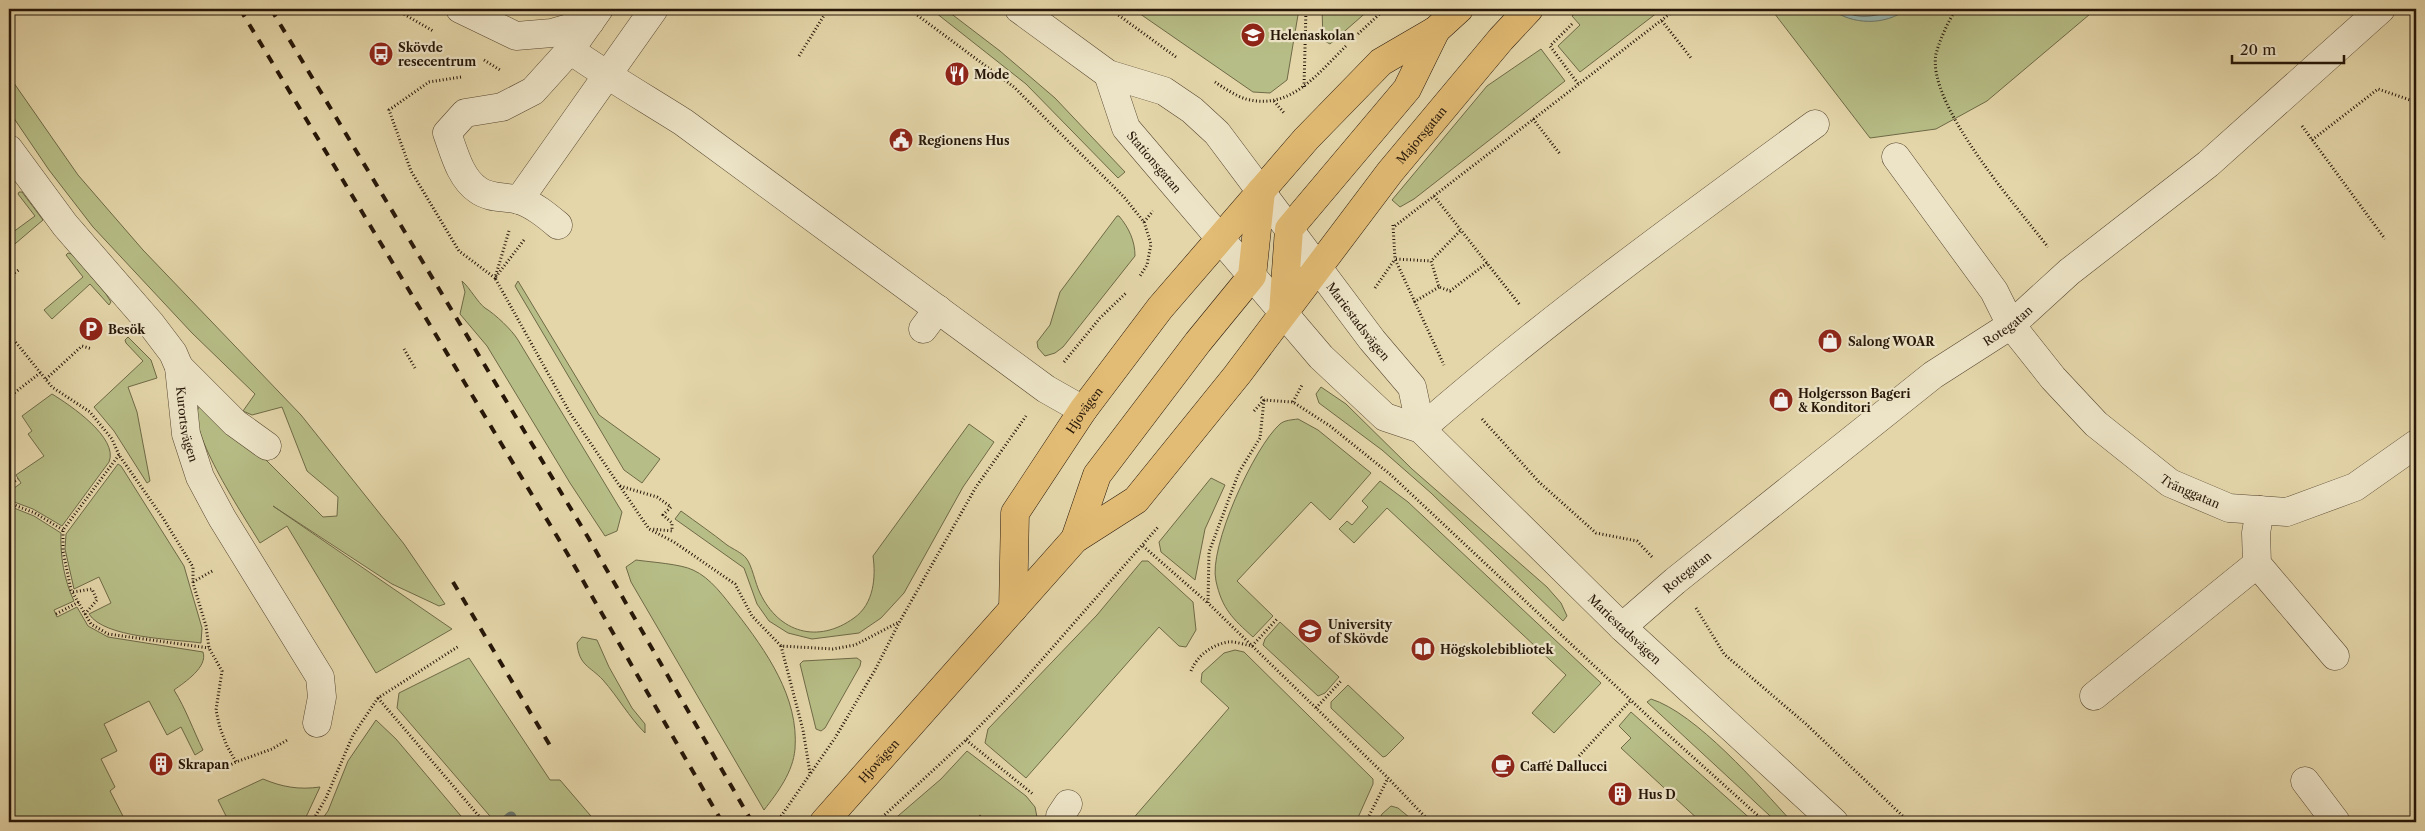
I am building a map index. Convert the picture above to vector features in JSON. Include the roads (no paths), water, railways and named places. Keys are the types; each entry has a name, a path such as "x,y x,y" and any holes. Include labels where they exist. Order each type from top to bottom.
{"main road":[{"path":"1252,276 1261,191 1306,139 1382,62 1436,30 1459,9"},
{"name":"Majorsgatan","path":"1283,313 1390,172 1501,39 1529,9"},
{"path":"1283,313 1289,229 1407,89 1436,30"},
{"name":"Hjovägen","path":"1013,609 1015,513 1083,410 1160,308 1261,191"},
{"name":"Hjovägen","path":"1075,538 1097,475 1198,342 1252,276"},
{"name":"Hjovägen","path":"824,822 1075,538 1136,500 1237,375 1283,313"}],"street":[{"path":"518,200 608,77 654,9"},
{"path":"1019,9 1108,74 1164,91 1192,110 1217,133 1261,191"},
{"name":"Rotegatan","path":"1622,627 1669,586 1932,375 2010,325 2069,272 2208,164 2381,9"},
{"path":"468,11 516,36 552,33 594,15"},
{"path":"558,225 544,212 518,200 488,196 477,190 461,169 447,133 465,113 502,107 533,91 570,50 594,15"},
{"path":"570,50 608,77 631,88 682,122 931,319 1083,410"},
{"name":"Stationsgatan","path":"1108,74 1126,128 1252,276"},
{"path":"1421,429 1462,393 1622,266 1815,124"},
{"name":"Kurortsvägen","path":"9,149 65,225 173,352 179,367 186,434 194,464 222,518 320,677 322,697 317,723"},
{"name":"Tränggatan","path":"1896,157 1994,291 2010,325 2053,378 2096,424 2170,483 2229,508 2288,512 2354,487 2416,444"},
{"name":"Mariestadsvägen","path":"1261,191 1372,340 1412,387 1421,429"},
{"name":"Mariestadsvägen","path":"1252,276 1320,357 1385,418 1421,429 1622,627 1834,822"},
{"path":"179,367 235,423 267,446"},
{"path":"2260,510 2256,533 2257,564 2335,656"},
{"path":"2094,696 2257,564"},
{"path":"2305,781 2336,822"}],"water":[{"path":"1831,9 1907,9 1898,15 1879,21 1858,21"}],"waterway":[{"path":"505,822 511,817"}],"railway":[{"path":"240,9 567,553 722,822"},
{"path":"271,9 589,539 752,822"},
{"path":"453,582 552,749"}],"place":[{"name":"Helenaskolan","path":"1253,35"},
{"name":"Skövde resecentrum","path":"381,54"},
{"name":"Mode","path":"957,74"},
{"name":"Regionens Hus","path":"901,140"},
{"name":"Besök","path":"91,329"},
{"name":"Salong WOAR","path":"1830,341"},
{"name":"Holgersson Bageri & Konditori","path":"1781,400"},
{"name":"University of Skövde","path":"1310,631"},
{"name":"Högskolebibliotek","path":"1423,649"},
{"name":"Skrapan","path":"161,764"},
{"name":"Caffé Dallucci","path":"1503,766"},
{"name":"Hus D","path":"1620,794"}]}
